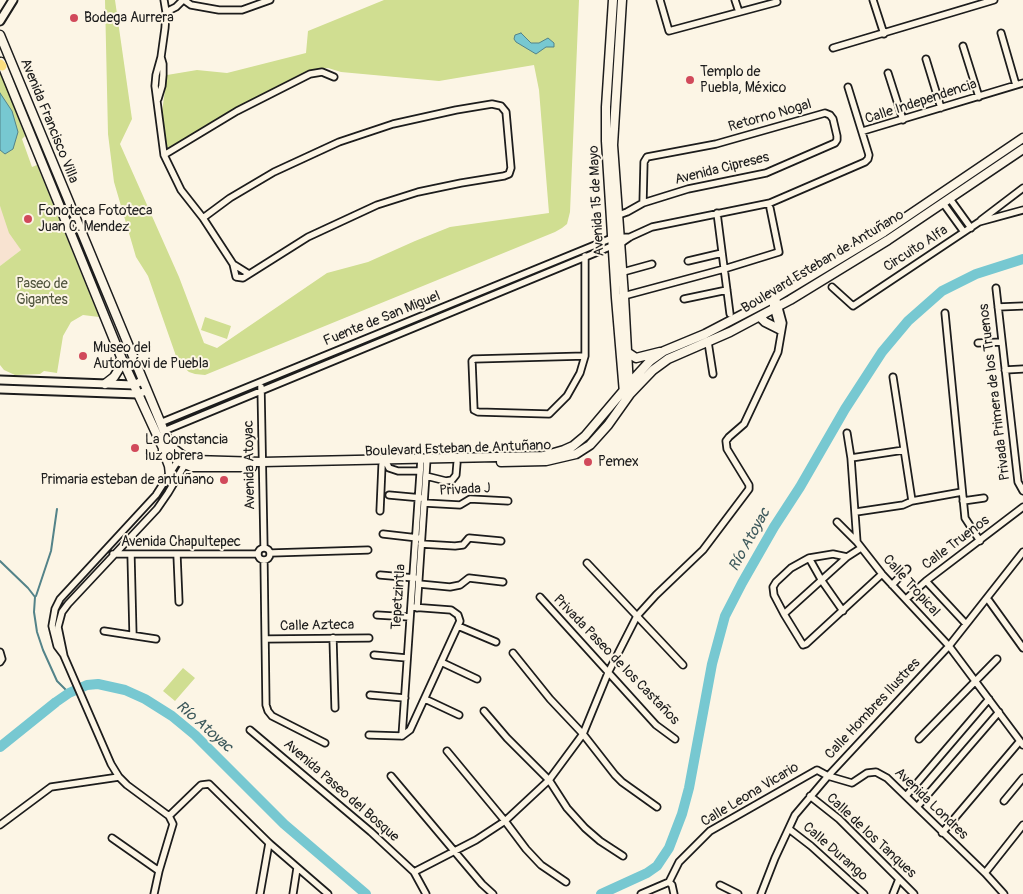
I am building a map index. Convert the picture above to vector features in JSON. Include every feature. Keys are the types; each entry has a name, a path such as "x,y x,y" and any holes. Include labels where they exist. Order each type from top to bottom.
{"main road":[{"name":"Avenida 15 de Mayo","path":"622,0 616,6 613,146 616,298 627,392"},
{"name":"Avenida Francisco Villa","path":"0,35 142,380 142,393 162,446 183,460"},
{"name":"Avenida Francisco Villa","path":"1,64 121,357 134,385 142,393 169,442 183,460"},
{"name":"Boulevard Esteban de Antuñano","path":"183,460 192,467 262,464 457,463 546,461 576,454 590,446 608,425 627,392 650,361 664,351 705,334 774,298 884,232 1023,138"},
{"name":"Boulevard Esteban de Antuñano","path":"262,464 423,463 543,456 564,450 573,446 585,436 627,392 668,359 708,342 777,308 888,240 1023,149"},
{"name":"Avenida 15 de Mayo","path":"616,241 623,272 627,392"},
{"path":"760,316 765,322 780,332"},
{"path":"627,352 636,358 664,351"},
{"path":"104,384 114,377 119,369 121,357"},
{"path":"162,446 170,475"}],"street":[{"path":"0,21 13,0"},
{"path":"164,0 166,12 161,58 163,64 162,81 158,100 158,120 164,155 181,190 203,218 233,264 236,277 243,278 308,237 377,205 418,192 510,174 506,112 501,106 492,104 456,110 393,124 339,142 274,172 230,198 203,218"},
{"path":"166,12 184,0 191,5 219,10 242,10 270,0"},
{"path":"660,0 661,13 669,31 777,2"},
{"path":"735,0 739,12"},
{"path":"873,0 884,34"},
{"path":"833,48 994,0"},
{"path":"1002,33 1016,85"},
{"path":"963,46 979,97"},
{"path":"926,59 941,108"},
{"path":"164,155 237,111 310,74 322,72 334,77"},
{"path":"888,72 903,120"},
{"name":"Calle Independencia","path":"616,241 652,227 770,203 865,162 870,155 863,131 1023,83"},
{"path":"848,87 863,131"},
{"name":"Retorno Nogal","path":"643,203 644,162 647,157 716,144 826,113 830,115"},
{"name":"Avenida Cipreses","path":"614,216 643,203 688,189 766,173 835,142 837,140 833,119 830,115"},
{"path":"979,222 1023,188"},
{"path":"947,201 971,228"},
{"path":"947,201 964,232"},
{"path":"616,298 779,252 770,208"},
{"name":"Circuito Alfa","path":"832,287 853,306 928,254 979,222 1023,210"},
{"path":"717,214 730,314"},
{"name":"Fuente de San Miguel","path":"162,427 261,383 587,249 616,241"},
{"name":"Fuente de San Miguel","path":"162,427 261,390 585,258 616,241"},
{"path":"585,356 476,358 474,359 472,380 474,410 478,412 549,414 567,396 580,373 585,356 585,258 587,249"},
{"path":"688,261 722,253"},
{"path":"623,272 652,264"},
{"name":"Privada Primera de los Truenos","path":"996,288 1018,482 1023,491"},
{"path":"684,298 727,290"},
{"path":"414,872 455,852 506,821 549,780 583,734 608,673 637,616 703,550 749,489 749,485 727,449 726,441 728,437 744,424 750,415 778,352 780,332 774,298"},
{"path":"998,307 1023,306"},
{"path":"945,313 965,518 980,541"},
{"path":"708,342 713,374"},
{"path":"978,342 1002,342"},
{"path":"1005,370 1023,369"},
{"path":"893,377 912,501"},
{"path":"1,380 134,385 142,380"},
{"name":"Avenida Atoyac","path":"261,383 264,547"},
{"path":"0,389 142,393"},
{"path":"847,433 856,512 857,542"},
{"path":"851,458 904,450"},
{"path":"64,656 57,646 52,626 55,609 60,599 156,495 183,460"},
{"path":"154,894 173,824 169,816 119,777 111,764 64,656 58,626 62,612 68,604 157,508 168,493 183,460"},
{"name":"Tepetzintla","path":"422,500 426,476 423,463"},
{"name":"Tepetzintla","path":"402,736 410,617 414,607 417,580 423,463"},
{"path":"426,476 446,481 452,480 456,475 457,463"},
{"path":"380,511 385,464"},
{"path":"856,512 903,505 912,501 962,492"},
{"name":"Privada J","path":"389,495 460,505 470,499 508,501"},
{"path":"963,501 984,498"},
{"name":"Calle Truenos","path":"906,599 926,581 1023,507"},
{"name":"Calle Tropical","path":"837,522 949,646 1022,743"},
{"path":"383,534 455,546 462,545 469,538 501,541"},
{"name":"Avenida Chapultepec","path":"108,547 114,555 258,554"},
{"path":"264,560 258,554 261,548 268,549 271,553"},
{"path":"784,614 848,557 861,548"},
{"path":"271,553 368,550"},
{"path":"264,560 268,559 271,553"},
{"path":"848,557 833,554 809,558 791,568 773,587 774,595 803,645 882,574"},
{"name":"Calle Hombres Ilustres","path":"761,894 795,815 828,776 949,646 1022,554"},
{"path":"131,555 133,635"},
{"path":"176,555 179,602"},
{"path":"809,558 843,611"},
{"path":"264,560 266,705 272,716 325,743"},
{"path":"587,563 683,665"},
{"path":"892,585 907,569"},
{"path":"380,574 450,587 460,585 469,578 503,582"},
{"path":"926,581 966,624"},
{"name":"Privada Paseo de los Castaños","path":"540,597 656,724 675,739"},
{"path":"987,598 1023,648"},
{"path":"369,734 402,736 410,730 460,621 458,615 454,612 414,607"},
{"path":"377,615 410,617"},
{"path":"458,626 496,642"},
{"path":"104,631 156,639"},
{"path":"333,638 335,708"},
{"name":"Calle Azteca","path":"266,639 369,638"},
{"path":"513,653 622,782 657,807"},
{"path":"374,655 407,658"},
{"path":"919,739 997,659"},
{"path":"442,662 477,679"},
{"path":"370,695 404,698"},
{"path":"424,699 459,715"},
{"path":"906,796 989,699"},
{"path":"484,710 507,738 549,780 567,808 585,828 600,841 623,856"},
{"path":"917,807 999,712"},
{"name":"Avenida Paseo del Bosque","path":"250,730 371,832 414,872 426,894"},
{"path":"942,832 1022,743"},
{"path":"447,751 506,821 526,849 541,865 566,882"},
{"name":"Calle Leona Vicario","path":"669,882 678,862 710,831 817,770 828,776"},
{"name":"Avenida Londres","path":"828,776 852,783 867,773 876,772 887,778 985,873 1004,894"},
{"path":"391,776 482,884 493,894"},
{"path":"0,825 51,787 119,777"},
{"path":"1004,801 1023,778"},
{"path":"169,816 201,785 209,784 268,843 326,893"},
{"name":"Calle de los Tanques","path":"810,796 838,818 914,894"},
{"path":"985,873 1023,825"},
{"name":"Calle Durango","path":"789,829 864,894"},
{"path":"112,838 159,870"},
{"path":"260,894 268,843"},
{"path":"293,894 297,868"},
{"path":"893,894 899,879"},
{"path":"644,893 669,882 672,885 674,894"},
{"path":"720,885 738,894"}],"shaded area":[{"path":"0,206 21,250 0,266"}],"green space":[{"path":"105,0 115,0 132,119 120,144 179,277 204,343 217,348 327,273 368,262 450,227 549,213 539,90 534,65 439,81 341,72 328,68 315,69 233,111 173,147 167,147 165,144 162,112 167,75 197,70 227,73 306,53 308,31 384,0 579,0 570,212 567,224 555,232 205,375 189,372 179,363 148,276 136,257 114,182 108,134"},
{"name":"Paseo de Gigantes","path":"0,71 25,136 22,139 32,167 37,165 99,317 83,315 71,322 63,336 57,373 44,371 40,374 15,375 4,370 0,365 0,266 21,250 9,233 0,206"},
{"path":"205,317 231,326 227,339 201,330"},
{"path":"183,668 195,678 175,701 163,691"}],"water":[{"path":"521,33 531,43 539,43 548,38 554,43 554,47 546,47 536,54 516,42 514,39 515,35"},
{"path":"0,93 12,111 18,132 13,149 5,154 0,150"}],"waterway":[{"name":"Río Atoyac","path":"601,894 647,873 657,866 669,848 682,814 689,788 712,664 725,616 774,527 800,487 845,409 882,352 908,321 942,291 976,274 1023,259"},
{"path":"36,596 51,551 57,509"},
{"path":"0,561 35,597 34,612 37,632 43,650 57,681 69,693"},
{"name":"Río Atoyac","path":"0,747 69,693 87,685 98,684 125,690 145,699 172,716 195,735 284,824 366,894"}],"place":[{"name":"Bodega Aurrera","path":"74,18"},
{"name":"Templo de Puebla, México","path":"690,80"},
{"name":"Fonoteca Fototeca Juan C. Mendez","path":"28,219"},
{"name":"Museo del Automóvi de Puebla","path":"83,356"},
{"name":"La Constancia luz obrera","path":"135,448"},
{"name":"Pemex","path":"588,462"},
{"name":"Primaria esteban de antuñano","path":"224,480"}]}
